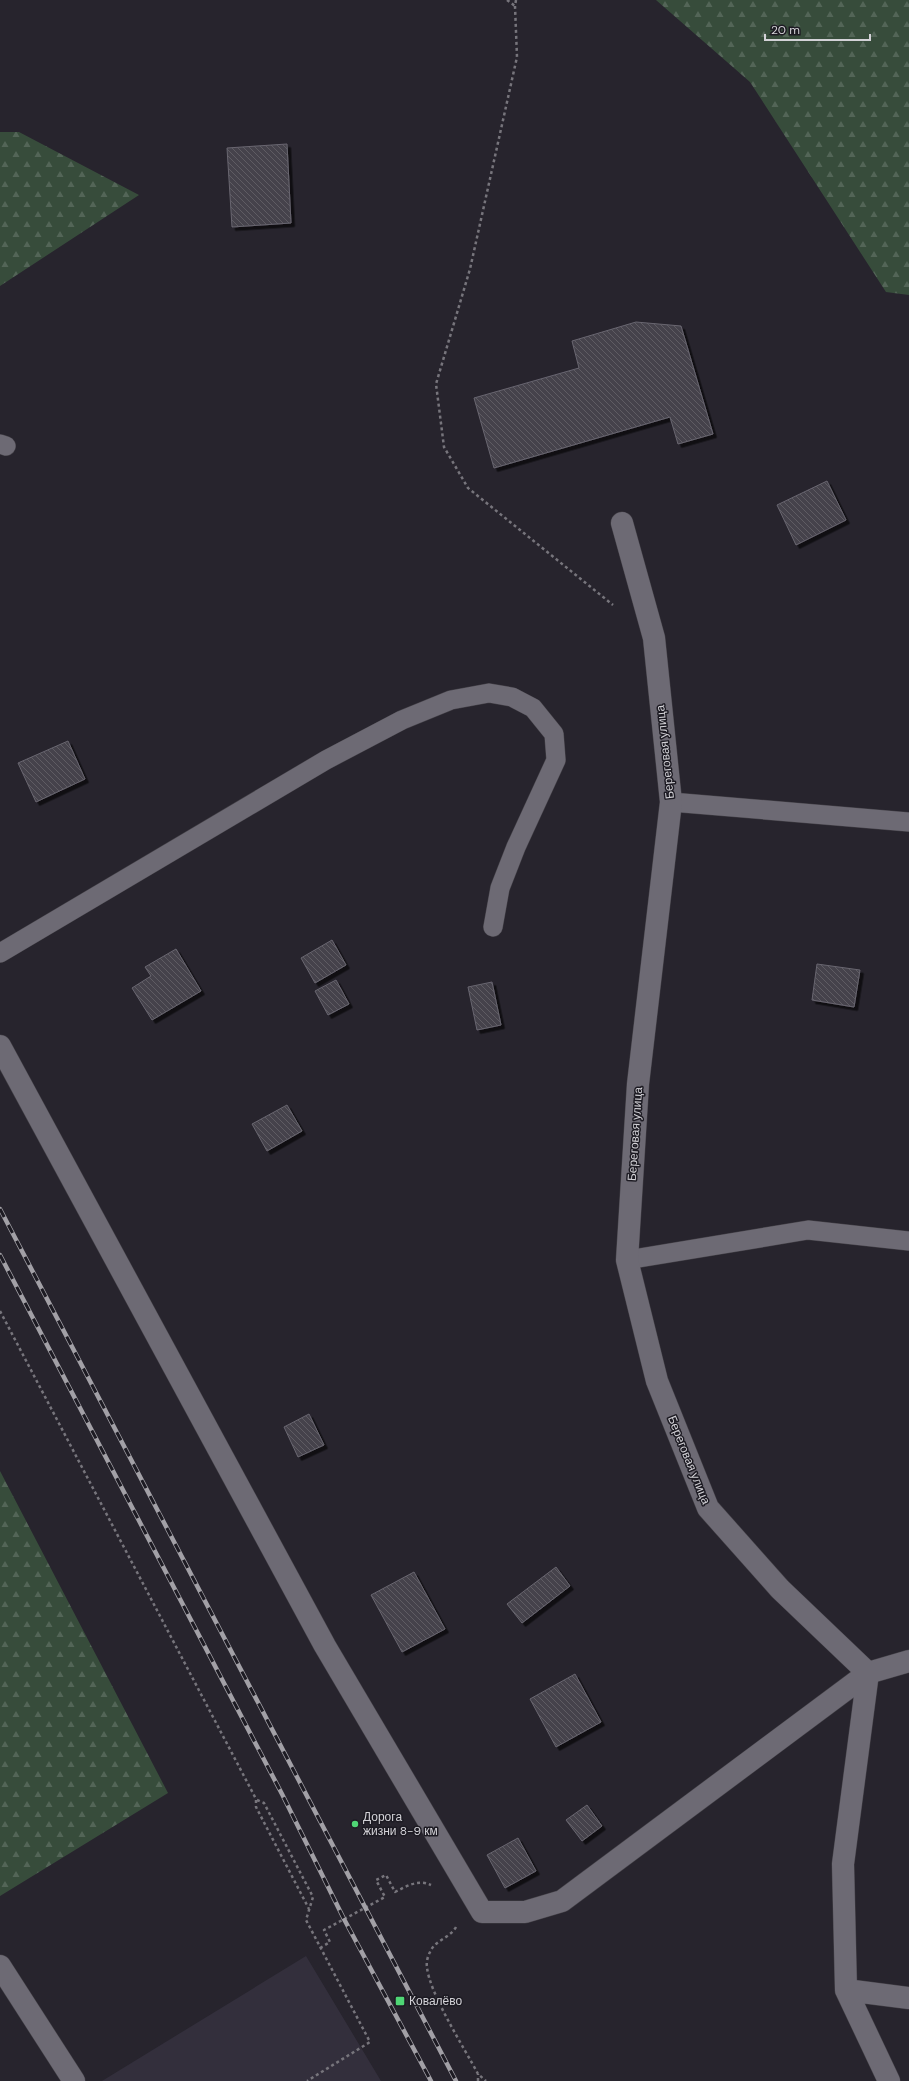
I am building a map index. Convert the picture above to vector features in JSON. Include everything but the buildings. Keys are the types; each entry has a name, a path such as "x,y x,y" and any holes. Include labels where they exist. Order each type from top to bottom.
{"street":[{"name":"Береговая улица","path":"622,523 654,638 671,802 638,1084 627,1260 657,1381 708,1508 780,1589 868,1673"},
{"path":"0,1046 325,1646 482,1912 525,1912 562,1901 868,1673 909,1661"},
{"path":"868,1673 843,1864 846,1990 888,2081"},
{"path":"0,1966 74,2081"},
{"path":"846,1990 909,1998"}],"lane":[{"path":"0,953 326,760 402,720 451,700 489,693 512,698 533,708 554,734 556,760 516,847 500,888 493,928"},
{"path":"671,802 909,822"},
{"path":"627,1260 808,1230 909,1241"}],"path":[{"path":"507,0 515,6"},
{"path":"516,0 517,57 470,269 436,384 444,447 468,488 616,608"},
{"path":"0,1311 256,1799 256,1807 309,1909"},
{"path":"256,1799 264,1804 313,1897 306,1920 370,2042 306,2081"},
{"path":"320,1948 330,1942 324,1930 385,1898 376,1880 386,1875 395,1892 400,1890"},
{"path":"457,1925 454,1932 439,1941 430,1950 426,1965 431,1985 478,2074 486,2081"},
{"path":"478,2074 478,2081"}],"shaded area":[{"path":"306,1956 381,2081 102,2081"}],"green space":[{"path":"656,0 909,0 909,295 886,292 750,82"},
{"path":"0,132 19,132 139,195 0,286"},
{"path":"0,1471 168,1793 0,1896"}],"railway":[{"path":"0,1209 456,2081"},
{"path":"0,1255 282,1794 344,1919 431,2081"}],"place":[{"name":"Дорога жизни 8-9 км","path":"355,1824"},
{"name":"Ковалёво","path":"400,2001"}]}
